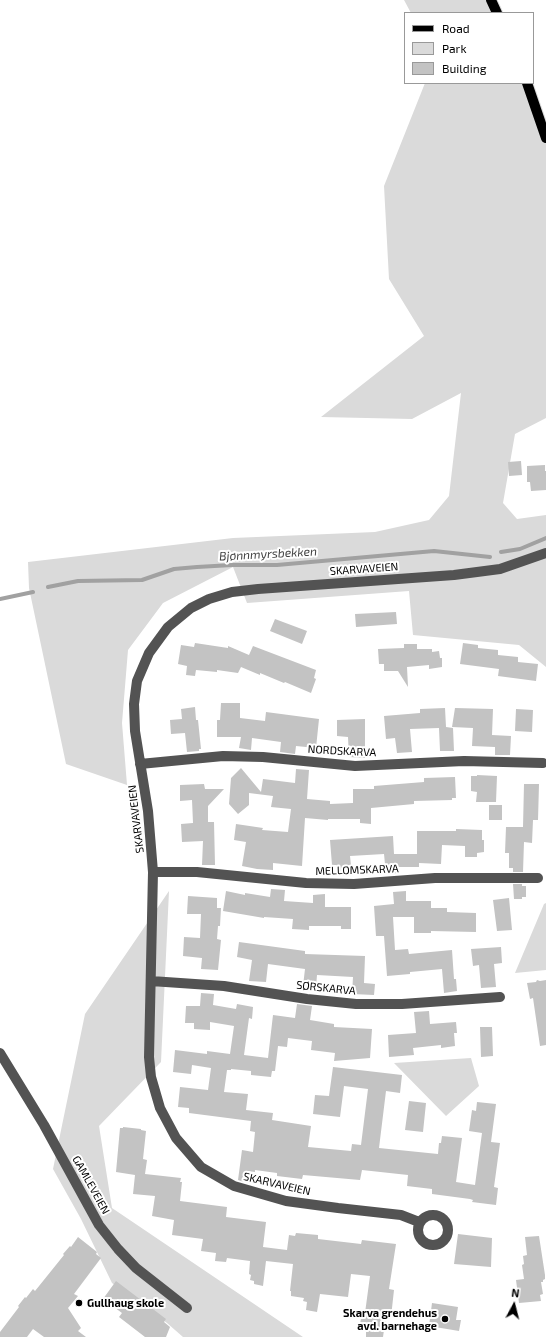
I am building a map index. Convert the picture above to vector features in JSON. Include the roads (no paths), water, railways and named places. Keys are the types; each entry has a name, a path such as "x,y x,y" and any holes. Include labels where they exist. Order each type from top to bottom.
{"main road":[{"path":"491,0 497,12"},
{"path":"527,84 546,138"}],"street":[{"name":"SKARVAVEIEN","path":"419,1222 401,1215 286,1201 234,1186 201,1168 176,1138 160,1108 151,1077 149,1057 153,872 148,811 135,731 134,704 137,681 149,653 168,627 190,608 209,599 232,592 454,575 500,569 546,553"},
{"name":"NORDSKARVA","path":"140,764 223,756 263,757 355,766 394,766 464,761 543,763"},
{"name":"MELLOMSKARVA","path":"153,872 197,872 306,883 354,884 435,878 538,878"},
{"name":"SØRSKARVA","path":"151,981 224,986 307,999 356,1004 402,1004 500,997"},
{"name":"GAMLEVEIEN","path":"0,1053 44,1125 99,1225 118,1249 136,1268 187,1308"}],"waterway":[{"path":"501,552 520,549 546,538"},
{"name":"Bjønnmyrsbekken","path":"48,587 78,581 142,580 174,569 197,567 277,565 434,551 490,557"},
{"name":"Bjønnmyrsbekken","path":"0,599 33,592"}],"place":[{"name":"Gullhaug skole","path":"79,1303"},
{"name":"Skarva grendehus avd. barnehage","path":"445,1319"}]}
